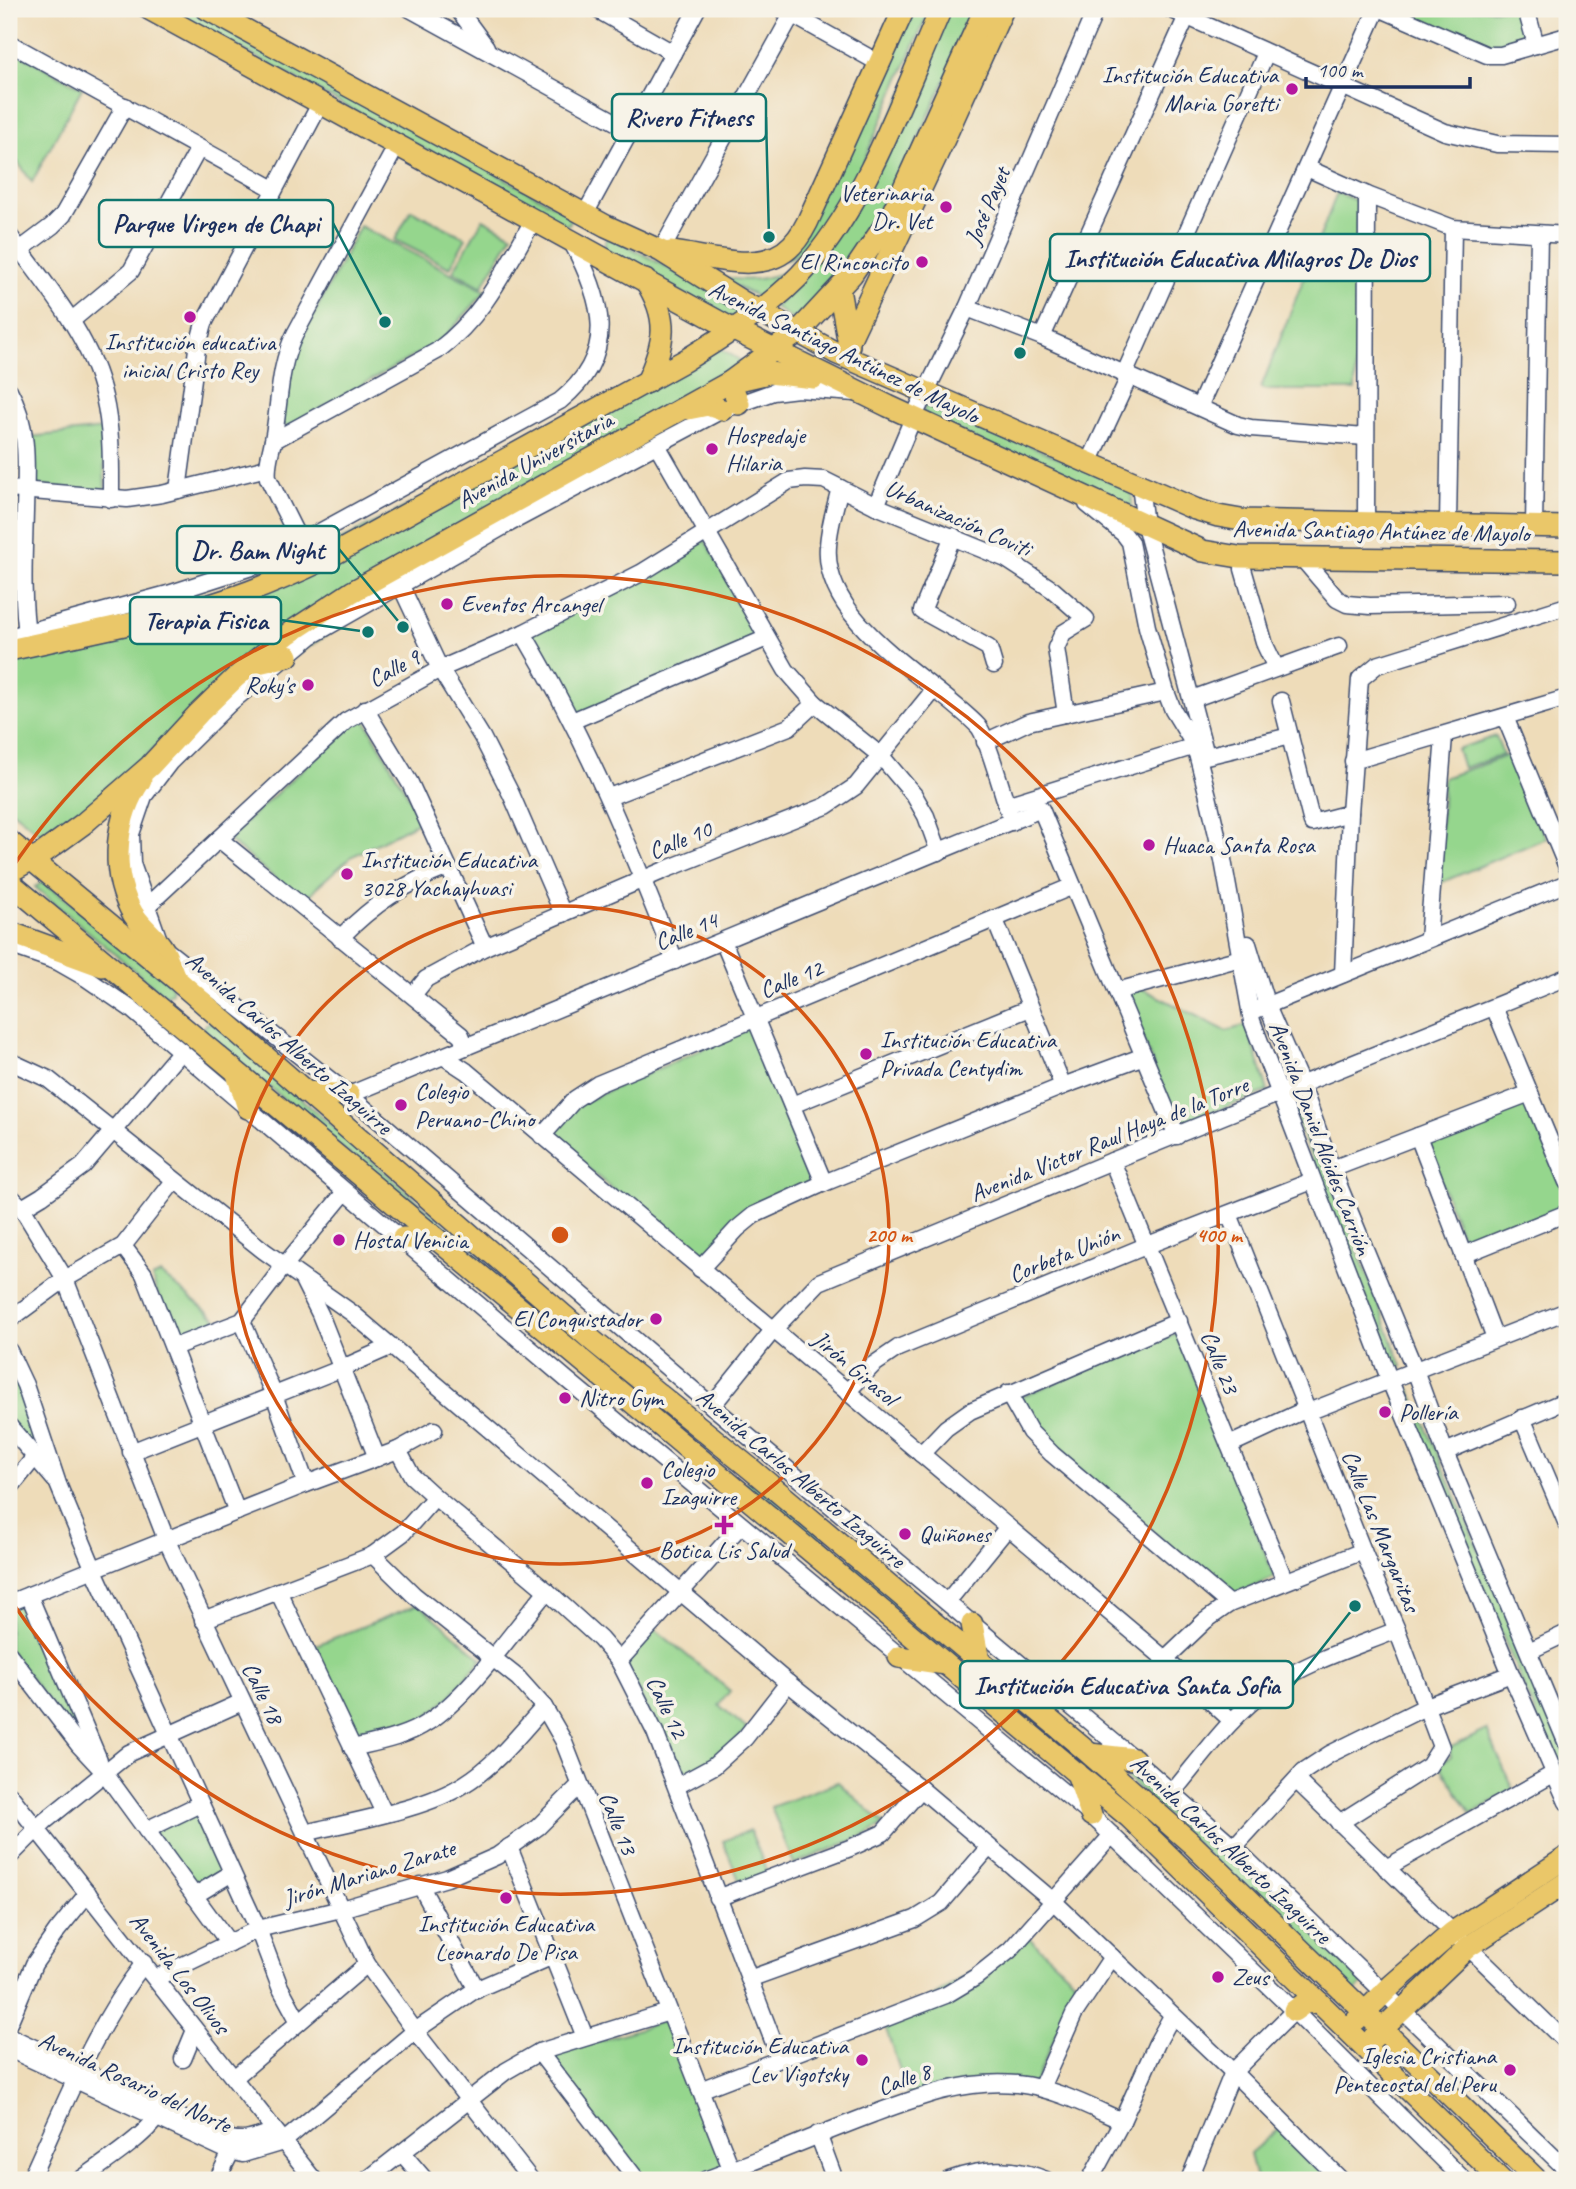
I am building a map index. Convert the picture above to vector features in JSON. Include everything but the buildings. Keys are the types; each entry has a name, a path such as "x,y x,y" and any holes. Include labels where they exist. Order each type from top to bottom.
{"main road":[{"name":"Avenida Santiago Antúnez de Mayolo","path":"207,9 606,226 667,255 836,353 1195,509 1241,520 1567,527"},
{"path":"667,255 752,262 780,254 791,247 812,212 904,9"},
{"name":"Avenida Universitaria","path":"21,643 193,610 273,583 327,558 647,382 734,330 795,278 823,245 861,186 941,9"},
{"name":"Avenida Universitaria","path":"848,343 985,22 1003,9"},
{"name":"Avenida Santiago Antúnez de Mayolo","path":"154,10 320,104 734,330 837,382 1203,551 1240,557 1567,561"},
{"name":"Avenida Universitaria","path":"9,873 43,853 160,764 199,713 249,665 288,634 352,592 613,457 669,414 730,382 775,351 798,332 839,289 879,237 939,132"},
{"path":"570,239 585,214"},
{"path":"592,251 606,226"},
{"path":"667,255 705,271 741,276 793,264 823,245"},
{"path":"645,280 662,316 664,331 657,362 647,382"},
{"path":"839,289 848,343 866,366"},
{"path":"669,414 708,405 731,407 730,382 755,375 781,373 837,382"},
{"path":"888,406 897,396 900,382"},
{"path":"249,665 288,656"},
{"path":"160,764 131,794 121,823 118,861 122,888 130,908 141,927 161,946 179,983 181,996 178,1001 163,1009"},
{"name":"Avenida Carlos Alberto Izaguirre","path":"9,841 214,1012 593,1341 751,1469 1090,1754 1191,1843 1537,2180"},
{"name":"Avenida Carlos Alberto Izaguirre","path":"9,882 163,1009 188,1044 237,1074 1129,1817 1501,2180"},
{"path":"125,938 161,946"},
{"path":"20,943 118,972"},
{"path":"188,1044 197,1022 214,1012"},
{"path":"237,1074 248,1108"},
{"path":"305,1092 349,1095"},
{"path":"403,1238 436,1239"},
{"path":"579,1360 578,1346 593,1341"},
{"path":"972,1624 979,1661"},
{"path":"900,1657 945,1664"},
{"path":"1046,1746 1056,1745 1063,1731"},
{"path":"1090,1754 1134,1759"},
{"path":"1077,1773 1091,1815"},
{"path":"1174,1862 1179,1847 1191,1843"},
{"path":"1348,2030 1384,1993 1567,1857"},
{"path":"1364,2047 1401,2010 1460,1939 1567,1882"},
{"path":"1294,2011 1305,2003 1319,2002"}],"street":[{"path":"410,9 630,130"},
{"path":"458,9 490,52"},
{"path":"596,9 673,54"},
{"path":"585,214 697,9"},
{"name":"José Payet","path":"876,506 914,418 967,308 1096,9"},
{"path":"1170,9 1445,132 1497,144 1567,145"},
{"path":"1199,407 1379,9 1487,55 1501,55 1567,36"},
{"path":"1526,9 1536,45"},
{"path":"667,255 789,11 879,63"},
{"path":"1042,337 1187,16"},
{"path":"9,43 274,190"},
{"path":"1089,463 1266,53"},
{"path":"178,490 197,349 204,323 320,104"},
{"path":"20,250 63,215 125,106"},
{"path":"301,544 268,478 267,468 283,369 290,343 397,145"},
{"path":"71,321 131,271 199,148"},
{"path":"1307,167 1367,195 1453,228 1567,235"},
{"path":"1366,523 1367,195"},
{"path":"273,441 437,351 461,333 490,295 534,219"},
{"path":"1448,524 1453,228"},
{"path":"1534,526 1539,234"},
{"path":"9,235 71,321 90,355 104,395 110,439 111,499"},
{"name":"Avenida Universitaria","path":"9,637 21,643 261,564 560,401 582,382 595,356 601,328 600,309 594,288 570,239"},
{"path":"967,308 1042,337 1251,428 1365,437"},
{"name":"Avenida Universitaria","path":"146,902 132,864 131,834 144,796 160,764 311,636 613,457 657,445 731,407 773,392 798,389 863,394"},
{"path":"9,390 20,414 24,435 17,490 16,573 21,643"},
{"path":"657,445 786,670 815,703 881,756 914,795 926,816 939,852"},
{"path":"17,490 111,499 146,497 267,468"},
{"name":"Urbanización Coviti","path":"707,533 789,481 824,480 876,506 1006,559 1053,590 1086,619 1063,634 1056,648 1066,714"},
{"name":"Avenida Daniel Alcides Carrión","path":"1140,485 1145,526 1192,699 1249,1012 1390,1381 1567,1802"},
{"path":"839,488 827,548 831,580 855,618 874,640 980,727 1012,822"},
{"name":"Avenida Daniel Alcides Carrión","path":"1072,491 1130,542 1147,627 1166,692 1173,710 1200,751 1232,862 1252,960 1267,1006 1302,1086 1332,1169 1415,1370 1445,1452 1567,1744"},
{"name":"Calle 9","path":"146,902 219,839 346,721 440,669 523,633 640,573 707,533"},
{"path":"953,536 922,611 989,648 994,665"},
{"path":"1302,558 1337,599 1347,604 1370,606 1507,603"},
{"path":"1243,569 1265,645 1276,668"},
{"path":"400,584 440,669 482,737 511,794 563,914"},
{"path":"1342,974 1360,679 1377,665 1567,606"},
{"path":"523,633 572,721 609,797 675,961"},
{"path":"572,721 767,638"},
{"path":"1192,699 1339,646"},
{"name":"Calle 10","path":"413,995 426,979 485,947 826,806 856,786 934,690"},
{"path":"985,742 1028,722 1166,692"},
{"path":"1353,761 1567,698"},
{"path":"1281,701 1312,823 1350,813"},
{"path":"609,797 789,727 815,703"},
{"path":"365,709 410,783 485,947"},
{"path":"1505,717 1567,867"},
{"path":"1006,805 1200,751 1290,736"},
{"path":"1428,939 1444,736"},
{"name":"Calle 14","path":"349,1095 1041,809 1073,886"},
{"path":"219,839 461,1035 466,1047"},
{"path":"340,938 364,914 390,896 416,879 448,867"},
{"path":"1249,1012 1567,883"},
{"path":"1073,886 1177,1136"},
{"name":"Calle 12","path":"542,1136 575,1099 598,1084 1073,886"},
{"name":"Avenida Carlos Alberto Izaguirre","path":"146,902 161,946 349,1095 712,1406 1134,1759 1234,1847 1567,2170"},
{"path":"995,920 1063,1086"},
{"path":"723,941 824,1182"},
{"name":"Avenida Carlos Alberto Izaguirre","path":"20,943 86,978 188,1044 248,1108 345,1192 1091,1815 1464,2180"},
{"path":"1117,991 1241,958"},
{"name":"Avenida Victor Raul Haya de la Torre","path":"712,1406 774,1329 819,1282 1567,977"},
{"path":"1494,1007 1567,1182"},
{"path":"792,1105 1030,1008"},
{"path":"22,1208 83,1166 188,1044"},
{"name":"Jirón Girasol","path":"443,1056 466,1071 774,1329 1165,1659 1232,1721"},
{"path":"700,1269 737,1229 754,1215 824,1182 1144,1056"},
{"path":"9,1061 48,1079 284,1266 352,1313 788,1683 920,1789 1052,1900 1233,2072 1341,2180"},
{"path":"1332,1169 1530,1093"},
{"path":"1418,1136 1495,1338"},
{"name":"Calle 23","path":"1112,1161 1284,1581"},
{"path":"9,1320 65,1279 123,1246 174,1181"},
{"name":"Corbeta Unión","path":"847,1392 873,1365 898,1348 1312,1181"},
{"path":"173,1347 242,1321 345,1192"},
{"name":"Calle 18","path":"9,1195 22,1208 65,1279 166,1539 367,1964 415,2031 531,2180"},
{"path":"1463,1255 1567,1213"},
{"name":"Calle Las Margaritas","path":"1229,1214 1397,1630 1441,1747 1429,1766 1339,1823"},
{"path":"123,1246 144,1273 237,1512"},
{"path":"302,1278 320,1314 377,1458"},
{"path":"1229,1445 1307,1410 1390,1381 1567,1311"},
{"path":"242,1321 274,1395 306,1484"},
{"path":"921,1454 946,1428 970,1410 1179,1321"},
{"path":"131,1452 390,1347"},
{"path":"9,1352 25,1385 58,1484 94,1570 258,1930 280,1987 299,2022"},
{"path":"1008,1393 1030,1432 1052,1454 1229,1604"},
{"path":"1445,1452 1567,1400"},
{"path":"1522,1418 1567,1524"},
{"path":"9,1426 58,1484"},
{"path":"9,1603 398,1450 434,1430"},
{"name":"Calle 12","path":"398,1450 412,1476 547,1591 600,1639 619,1661 655,1732 677,1786 780,2059"},
{"path":"9,1489 34,1458"},
{"path":"202,1620 373,1555 403,1533 435,1497"},
{"path":"619,1661 741,1525"},
{"path":"947,1602 1008,1527"},
{"path":"1165,1659 1205,1621 1229,1604 1363,1551"},
{"name":"Calle 13","path":"373,1555 414,1595 518,1678 544,1707 563,1740 732,2171"},
{"path":"278,1591 384,1813"},
{"path":"352,1748 399,1736 428,1723 455,1701 547,1591"},
{"path":"29,1595 104,1772"},
{"path":"1172,1793 1232,1721 1269,1688 1298,1670 1397,1630"},
{"path":"1529,1651 1567,1633"},
{"path":"9,1654 78,1744 104,1772 229,1943"},
{"path":"1234,1847 1304,1771 1330,1754 1427,1706 1511,1674"},
{"path":"677,1786 714,1766 745,1738 788,1683"},
{"path":"9,1857 36,1830 129,1753 242,1702"},
{"path":"305,1833 436,1800 464,1785 497,1760 544,1707"},
{"path":"1386,1868 1555,1773"},
{"path":"1296,1780 1567,2043"},
{"name":"Jirón Mariano Zarate","path":"156,1978 258,1930 447,1878 497,1856 538,1827 579,1786"},
{"path":"718,1898 883,1833 920,1789"},
{"name":"Avenida Los Olivos","path":"9,1794 314,2180"},
{"path":"146,1830 200,1804"},
{"path":"700,2090 946,1995 976,1977 1010,1950 1112,1835"},
{"path":"509,1847 585,2037"},
{"path":"749,1979 915,1919 941,1903 989,1847"},
{"path":"194,1896 232,1873"},
{"path":"420,1885 477,1990"},
{"path":"9,2023 34,1964 88,1893"},
{"path":"279,2137 415,2031 477,1990 553,1956"},
{"path":"1041,2088 1074,2014 1112,1957"},
{"path":"30,2180 79,2074 117,2001 144,1963"},
{"path":"234,2078 367,1964"},
{"path":"1189,2180 1233,2072 1294,2011"},
{"path":"367,2180 506,2071 539,2052 669,2012"},
{"path":"1090,2180 1122,2121 1172,2016"},
{"path":"183,2059 195,2030"},
{"name":"Avenida Rosario del Norte","path":"9,2036 231,2152 243,2154 279,2137"},
{"name":"Avenida Rosario del Norte","path":"9,2049 79,2074"},
{"path":"539,2052 637,2180"},
{"name":"Calle 8","path":"705,2180 915,2098 969,2084 994,2082 1041,2088 1122,2121"},
{"path":"80,2180 159,2113"},
{"name":"Avenida Rosario del Norte","path":"159,2113 236,2141 279,2137"},
{"path":"818,2134 835,2180"},
{"path":"217,2180 231,2152"},
{"path":"402,2153 425,2180"},
{"path":"949,2180 974,2171 995,2169 1024,2173 1046,2180"}],"green space":[{"path":"169,9 193,9 570,214 569,224 563,225"},
{"path":"912,9 930,9 859,172 814,245 787,260"},
{"path":"948,9 977,9 876,232 799,324 775,307 804,278"},
{"path":"1388,9 1522,9 1531,42 1497,53"},
{"path":"9,48 82,88 32,182 9,150"},
{"path":"1337,193 1358,201 1355,390 1261,388"},
{"path":"411,210 466,238 450,268 395,240"},
{"path":"483,219 512,235 482,287 453,271"},
{"path":"360,226 486,291 442,340 288,427 281,424 291,358"},
{"path":"610,236 748,312 735,322 605,250 605,241"},
{"path":"795,269 762,299 715,276 756,279"},
{"path":"718,347 746,364 161,742 80,817 49,841 9,808 9,655 188,618"},
{"path":"928,401 1132,490 1132,511 921,415"},
{"path":"103,429 105,492 31,485 30,437"},
{"path":"705,540 761,639 574,716 528,635"},
{"path":"363,716 422,820 351,857 304,902 227,839"},
{"path":"1496,736 1503,755 1463,768 1457,749"},
{"path":"1509,755 1546,838 1438,884 1443,778"},
{"path":"44,881 172,985 172,993 165,996 35,887"},
{"path":"1133,984 1226,1031 1247,1025 1268,1091 1178,1126 1122,989"},
{"path":"213,1022 574,1337 571,1340 205,1033 203,1030 206,1024"},
{"path":"752,1027 821,1181 744,1215 705,1261 696,1261 550,1136 576,1105"},
{"path":"1527,1100 1567,1192 1567,1210 1467,1250 1425,1141"},
{"path":"1297,1103 1303,1108 1402,1366 1398,1371 1392,1368 1292,1107"},
{"path":"161,1274 221,1323 175,1342 152,1278"},
{"path":"1176,1333 1275,1577 1230,1598 1040,1436 1020,1397"},
{"path":"9,1363 29,1411 39,1457 9,1421"},
{"path":"1403,1384 1410,1389 1567,1756 1567,1790 1400,1390"},
{"path":"751,1477 1052,1730 1045,1738 744,1487"},
{"path":"27,1600 87,1738 78,1740 9,1650 9,1608"},
{"path":"419,1604 482,1659 447,1700 420,1722 355,1743 311,1647"},
{"path":"655,1629 730,1691 719,1705 747,1729 720,1757 679,1780 624,1661"},
{"path":"1487,1730 1513,1790 1471,1814 1439,1764 1451,1756 1449,1748"},
{"path":"1111,1763 1136,1768 1230,1850 1364,1982 1354,1993"},
{"path":"838,1782 884,1824 866,1835 794,1864 771,1807"},
{"path":"194,1810 225,1873 196,1890 152,1830"},
{"path":"750,1830 768,1874 741,1885 723,1841"},
{"path":"1029,1938 1082,1987 1066,2012 1035,2083 909,2097 885,2026"},
{"path":"667,2020 725,2168 694,2180 641,2180 547,2057"},
{"path":"1282,2126 1335,2180 1256,2180 1250,2153"}],"place":[{"name":"Institución Educativa Maria Goretti","path":"1292,89"},
{"name":"Veterinaria Dr. Vet","path":"946,207"},
{"name":"Rivero Fitness","path":"769,237"},
{"name":"El Rinconcito","path":"922,262"},
{"name":"Institución educativa inicial Cristo Rey","path":"190,317"},
{"name":"Parque Virgen de Chapi","path":"385,322"},
{"name":"Institución Educativa Milagros De Dios","path":"1020,353"},
{"name":"Hospedaje Hilaria","path":"712,449"},
{"name":"Eventos Arcangel","path":"447,604"},
{"name":"Dr. Bam Night","path":"403,627"},
{"name":"Terapia Fisica","path":"368,632"},
{"name":"Roky's","path":"308,685"},
{"name":"Huaca Santa Rosa","path":"1149,845"},
{"name":"Institución Educativa 3028 Yachayhuasi","path":"347,874"},
{"name":"Institución Educativa Privada Centydim","path":"866,1054"},
{"name":"Colegio Peruano-Chino","path":"401,1105"},
{"name":"Hostal Venicia","path":"339,1240"},
{"name":"El Conquistador","path":"656,1319"},
{"name":"Nitro Gym","path":"565,1398"},
{"name":"Pollería","path":"1385,1412"},
{"name":"Colegio Izaguirre","path":"647,1483"},
{"name":"Botica Lis Salud","path":"724,1525"},
{"name":"Quiñones","path":"905,1534"},
{"name":"Institución Educativa Santa Sofia","path":"1355,1606"},
{"name":"Institución Educativa Leonardo De Pisa","path":"506,1898"},
{"name":"Zeus","path":"1218,1977"},
{"name":"Institución Educativa Lev Vigotsky","path":"862,2060"},
{"name":"Iglesia Cristiana Pentecostal del Peru","path":"1510,2070"}]}
